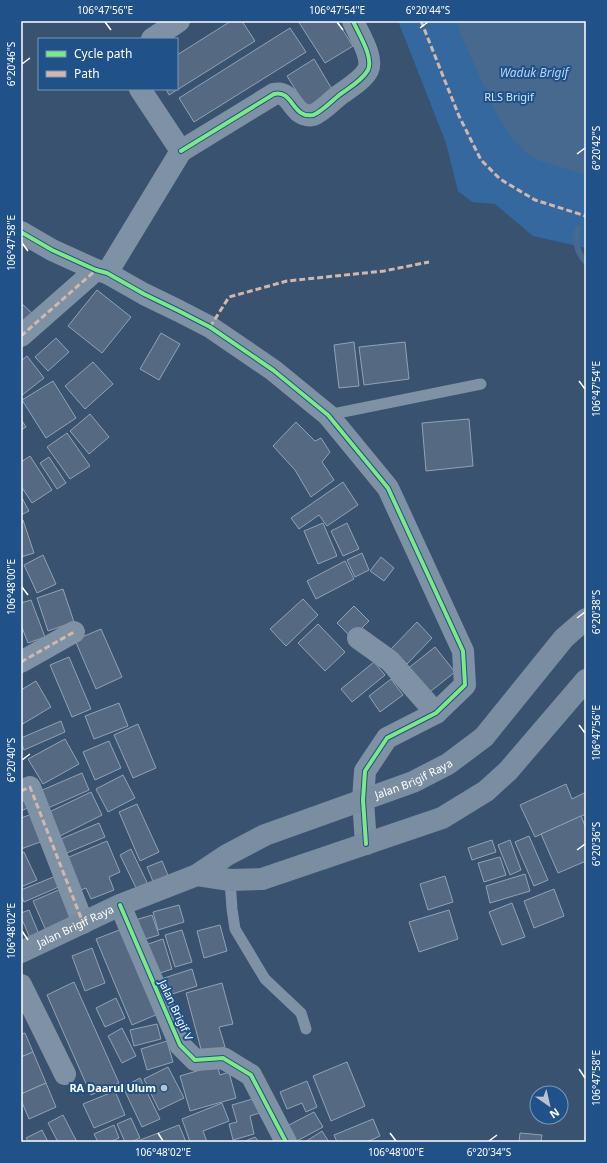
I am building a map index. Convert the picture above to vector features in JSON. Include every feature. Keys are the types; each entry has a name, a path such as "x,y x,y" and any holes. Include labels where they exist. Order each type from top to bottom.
{"street":[{"path":"154,38 179,21"},
{"path":"21,336 102,272 181,151 274,94 279,92 284,94 300,113 306,115 316,114 358,80 368,70 368,52 353,21"},
{"path":"141,90 181,151"},
{"path":"21,232 52,250 102,272 179,310 237,345 273,370 328,415 388,488 464,651 465,684 436,713 387,738 365,771 363,800 366,844"},
{"name":"Jalan Brigif Raya","path":"21,952 120,905 197,875 227,855 265,835 413,782 448,764 484,737 564,638 586,619"},
{"path":"21,662 74,632"},
{"path":"358,638 390,661 436,713"},
{"name":"Jalan Brigif Raya","path":"197,875 230,880 262,879 442,818 486,791 508,771 586,680"},
{"path":"21,791 30,787 83,923"},
{"name":"Jalan Brigif V","path":"120,905 180,1045 195,1060 223,1058 251,1075 286,1142"},
{"path":"21,985 65,1074"}],"lane":[{"path":"328,415 481,384"},
{"path":"230,880 235,928 265,978 301,1013 306,1028"}],"green space":[{"name":"RLS Brigif","path":"398,21 586,21 586,248 533,236 495,204 472,202 458,191 446,143"}],"water":[{"name":"Waduk Brigif","path":"456,21 586,21 586,175 534,159 512,139 494,108"}],"building":[{"path":"231,21 242,21 255,41 178,89 178,54"},
{"path":"298,21 337,21 353,46 325,63"},
{"path":"290,28 306,52 194,122 179,98"},
{"path":"314,59 336,96 310,113 287,76"},
{"path":"166,90 177,90 169,95"},
{"path":"97,290 131,317 102,353 68,326"},
{"path":"21,303 33,314 21,328"},
{"path":"161,333 180,344 159,380 140,369"},
{"path":"56,338 69,352 48,371 35,357"},
{"path":"354,342 359,386 339,388 334,345"},
{"path":"405,342 409,379 364,385 359,347"},
{"path":"27,356 44,378 21,396 21,361"},
{"path":"93,362 113,384 85,409 65,386"},
{"path":"53,381 76,418 46,438 22,400"},
{"path":"90,414 109,437 89,454 70,431"},
{"path":"21,419 26,427 21,430"},
{"path":"469,419 473,466 426,471 422,423"},
{"path":"296,422 315,441 321,438 330,452 322,462 334,480 311,497 295,470 273,446"},
{"path":"67,433 90,466 70,479 47,447"},
{"path":"30,456 52,490 32,503 21,486 21,462"},
{"path":"49,457 66,483 57,489 40,463"},
{"path":"343,482 358,505 327,526 319,515 299,529 291,518"},
{"path":"21,496 29,511 21,515"},
{"path":"23,520 34,553 21,557 21,521"},
{"path":"323,523 337,556 318,564 304,531"},
{"path":"347,523 359,549 343,556 331,531"},
{"path":"362,553 369,570 355,577 347,560"},
{"path":"43,555 56,584 37,593 24,565"},
{"path":"381,557 394,568 384,581 370,571"},
{"path":"345,561 354,579 316,599 307,581"},
{"path":"63,589 74,622 48,631 37,598"},
{"path":"303,599 318,615 286,646 270,629"},
{"path":"31,600 45,637 28,643 21,625 21,603"},
{"path":"354,606 369,621 352,638 337,623"},
{"path":"417,622 432,638 407,664 391,649"},
{"path":"318,624 345,652 325,671 298,643"},
{"path":"101,629 122,677 96,689 75,640"},
{"path":"435,647 455,672 426,695 406,670"},
{"path":"69,657 91,709 72,717 50,665"},
{"path":"374,662 385,675 352,702 341,689"},
{"path":"391,679 403,695 380,712 369,696"},
{"path":"36,681 51,707 21,725 21,690"},
{"path":"119,703 128,726 94,739 85,716"},
{"path":"61,721 65,732 24,750 21,738"},
{"path":"138,724 156,768 133,778 114,735"},
{"path":"65,739 79,764 43,784 28,759"},
{"path":"109,741 121,768 95,780 83,752"},
{"path":"82,773 89,790 48,808 40,791"},
{"path":"123,775 135,798 108,812 96,789"},
{"path":"566,784 572,799 586,792 586,814 535,837 520,805"},
{"path":"91,792 102,815 58,837 47,813"},
{"path":"21,794 34,805 21,811"},
{"path":"137,804 159,852 140,861 119,812"},
{"path":"32,814 43,841 21,849 21,818"},
{"path":"581,816 586,828 586,861 558,873 541,834"},
{"path":"99,823 105,837 62,855 56,841"},
{"path":"529,836 548,880 534,886 515,842"},
{"path":"492,840 496,852 472,860 468,848"},
{"path":"510,840 521,870 510,875 498,845"},
{"path":"107,841 120,872 109,877 114,890 91,899 86,888 76,892 62,860"},
{"path":"131,849 151,891 140,896 120,855"},
{"path":"24,852 37,880 21,887 21,853"},
{"path":"500,857 506,875 484,882 478,863"},
{"path":"162,861 170,880 155,886 147,867"},
{"path":"525,874 530,891 490,903 486,886"},
{"path":"56,876 61,886 24,902 21,895 21,890"},
{"path":"445,876 453,902 428,910 420,884"},
{"path":"61,889 75,920 47,933 33,901"},
{"path":"554,889 564,916 534,928 524,901"},
{"path":"512,903 525,937 502,945 489,912"},
{"path":"179,905 184,922 158,930 153,912"},
{"path":"29,910 41,939 32,943 21,917 21,913"},
{"path":"449,910 458,939 419,952 409,922"},
{"path":"152,915 159,935 139,941 132,921"},
{"path":"220,925 227,951 204,958 197,931"},
{"path":"122,929 158,1014 132,1025 96,939"},
{"path":"182,930 192,962 175,967 165,935"},
{"path":"163,939 172,969 154,975 145,945"},
{"path":"92,948 105,983 85,991 72,956"},
{"path":"192,969 197,986 163,997 158,980"},
{"path":"74,982 119,1083 91,1095 47,995"},
{"path":"222,983 233,1024 219,1027 225,1047 202,1053 186,993"},
{"path":"116,998 125,1018 105,1027 96,1008"},
{"path":"157,1024 161,1039 134,1046 130,1030"},
{"path":"122,1028 136,1056 122,1063 108,1036"},
{"path":"25,1033 33,1052 21,1057 21,1034"},
{"path":"167,1041 173,1062 147,1070 141,1049"},
{"path":"33,1052 46,1083 21,1094 21,1057"},
{"path":"347,1062 365,1106 331,1121 313,1076"},
{"path":"217,1065 220,1075 229,1072 236,1098 190,1111 180,1076"},
{"name":"RA Daarul Ulum","path":"168,1067 184,1098 159,1110 144,1079"},
{"path":"140,1078 160,1119 142,1127 123,1087"},
{"path":"307,1081 317,1107 306,1112 302,1103 287,1109 280,1092"},
{"path":"46,1083 56,1107 29,1119 21,1100 21,1094"},
{"path":"115,1091 125,1115 94,1128 83,1104"},
{"path":"259,1097 263,1112 250,1116 254,1134 233,1140 229,1124 237,1122 232,1105"},
{"path":"222,1103 229,1121 203,1131 207,1142 190,1142 182,1119"},
{"path":"314,1112 323,1127 295,1142 285,1127"},
{"path":"63,1115 77,1142 58,1142 48,1123"},
{"path":"131,1118 140,1138 131,1142 125,1142 117,1124"},
{"path":"373,1119 380,1136 367,1142 337,1142 334,1135"},
{"path":"114,1125 119,1138 110,1142 98,1142 94,1134"},
{"path":"179,1125 186,1142 135,1142"},
{"path":"42,1130 48,1142 29,1142 26,1138"},
{"path":"322,1131 329,1142 305,1142"},
{"path":"520,1133 542,1135 541,1142 519,1142"},
{"path":"255,1137 259,1142 243,1142"}],"waterway":[{"path":"578,228 576,237 578,251 586,262"}],"marked path":[{"path":"421,21 459,116 481,160 500,179 535,200 586,216"},
{"path":"210,327 229,297 287,281 384,271 429,262"},
{"path":"21,336 96,270"},
{"path":"21,662 74,632"},
{"path":"21,791 30,787 83,923"}],"cycle path":[{"path":"181,151 274,94 285,96 301,113 306,115 316,114 358,81 368,70 369,59 367,52 362,38 353,21"},
{"path":"21,232 52,250 96,270 107,273 144,294 210,327 273,370 328,415 388,488 463,651 465,685 436,713 387,738 365,771 363,800 366,844"},
{"path":"120,905 180,1045 195,1060 223,1058 251,1075 286,1142"}],"place":[{"name":"RA Daarul Ulum","path":"164,1088"}]}
